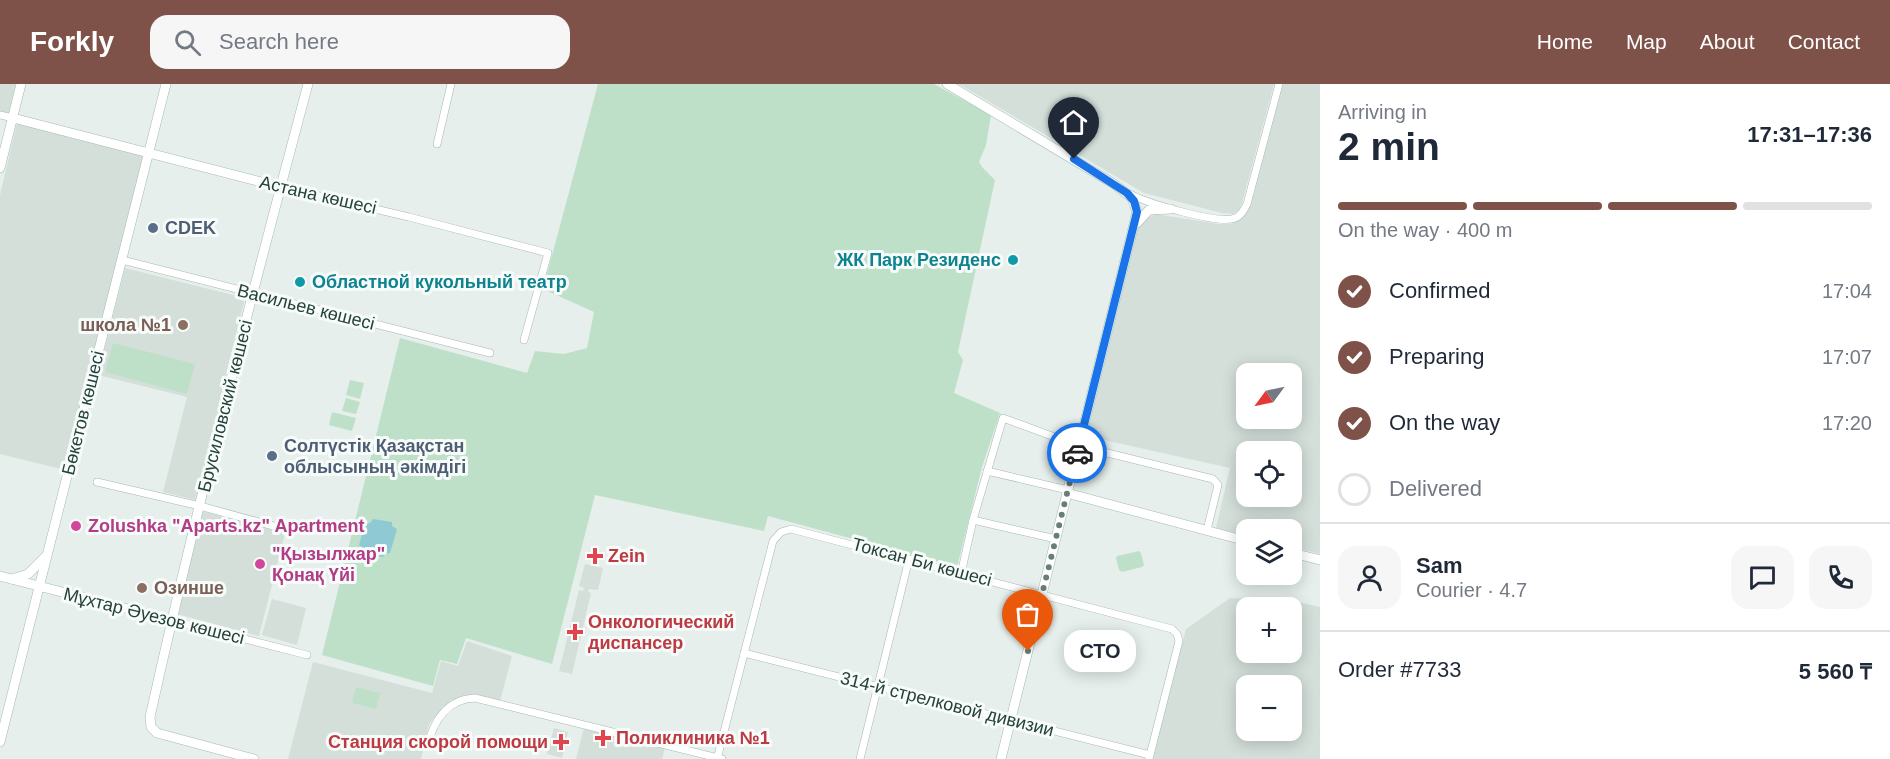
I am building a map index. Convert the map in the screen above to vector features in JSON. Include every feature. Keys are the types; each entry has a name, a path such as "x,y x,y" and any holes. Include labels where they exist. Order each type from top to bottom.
{"main road":[{"path":"0,168 21,84"},
{"name":"Бөкетов көшесі","path":"0,742 166,84"},
{"name":"Брусиловский көшесі","path":"254,759 164,735 153,729 150,717 171,620 308,84"},
{"path":"947,84 1014,122 1120,188 1136,204 1137,212 1136,225 1002,759"},
{"name":"Астана көшесі","path":"13,118 281,187"},
{"path":"1136,225 1149,210 1171,209"},
{"path":"1068,491 1236,538"},
{"path":"3,577 18,578 28,574 48,553"},
{"path":"1302,555 1320,560"},
{"name":"Мұхтар Әуезов көшесі","path":"3,577 171,620"}],"street":[{"path":"436,144 451,84"},
{"path":"1120,188 1140,199 1171,209 1228,220 1239,216 1247,204 1279,84"},
{"name":"Астана көшесі","path":"0,115 13,118"},
{"name":"Астана көшесі","path":"281,187 548,253 524,340"},
{"name":"Васильев көшесі","path":"122,260 490,353"},
{"path":"961,574 973,520 1003,418 1079,446 1216,480 1218,488 1207,530"},
{"path":"987,471 1068,491"},
{"path":"97,482 200,506 288,530"},
{"path":"973,520 1056,539"},
{"name":"Токсан Би көшесі","path":"744,653 773,542 782,532 796,529 1172,629 1179,641 1149,757"},
{"path":"860,759 909,559"},
{"name":"Мұхтар Әуезов көшесі","path":"171,620 308,655"},
{"path":"428,744 434,725 446,710 461,700 475,698 718,759 744,653"},
{"name":"314-й стрелковой дивизии","path":"744,653 1149,757"}],"shaded area":[{"path":"0,84 16,84 9,113 0,111"},
{"path":"959,84 1274,84 1242,203 1239,210 1233,214 1144,193"},
{"path":"1282,84 1320,84 1320,554 1302,550 1302,519 1236,519 1236,533 1216,528 1230,468 1086,436 1139,224 1155,214 1219,224 1231,224 1245,215 1250,204"},
{"path":"17,123 143,156 65,470 0,454 0,195"},
{"path":"125,268 245,298 195,500 163,492 187,397 98,375"},
{"path":"205,503 287,525 259,636 177,614"},
{"name":"Онкологический диспансер","path":"585,564 603,568 598,590 589,589 588,592 591,593 572,674 559,671 579,590 583,591 584,588 579,586"},
{"path":"1230,598 1236,598 1236,663 1302,663 1302,603 1320,607 1320,759 1152,759 1186,629"},
{"path":"272,599 306,608 297,645 262,635"},
{"path":"467,641 512,656 500,701 469,695 452,700 429,724 421,759 288,759 313,662 432,693 441,661 458,666"},
{"name":"Станция скорой помощи","path":"554,728 568,732 562,758 547,754 550,744 556,745 557,741 551,739"},
{"name":"Поликлиника №1","path":"584,728 665,748 662,759 576,759"}],"green space":[{"path":"598,84 934,84 991,115 986,145 979,162 995,180 958,352 963,360 954,393 1000,413 982,467 957,567 768,516 764,531 595,495 552,664 466,638 457,664 440,660 433,686 322,655 400,338 527,373 535,351 564,354 587,348 594,312 543,289"},
{"path":"113,343 195,364 187,394 105,372"},
{"path":"350,380 364,383 360,399 346,395"},
{"path":"346,398 360,402 356,414 342,411"},
{"path":"332,412 356,418 352,431 329,425"},
{"path":"1139,551 1144,565 1142,567 1122,572 1119,570 1117,556"},
{"path":"356,687 380,693 376,709 352,703"}],"water":[{"path":"373,519 392,522 392,526 397,529 390,553 383,557 363,553 363,548 359,545 365,524 370,523"}],"way so far":[{"path":"1028,651 1077,453"}],"place":[{"name":"CDEK","path":"153,228"},
{"name":"ЖК Парк Резиденс","path":"1013,260"},
{"name":"Областной кукольный театр","path":"300,282"},
{"name":"школа №1","path":"183,325"},
{"name":"Солтүстік Қазақстан облысының әкімдігі","path":"272,456"},
{"name":"Zolushka \"Aparts.kz\" Apartment","path":"76,526"},
{"name":"Zein","path":"595,556"},
{"name":"\"Қызылжар\" Қонақ Үйі","path":"260,564"},
{"name":"Озинше","path":"142,588"},
{"name":"Онкологический диспансер","path":"575,632"},
{"name":"СТО","path":"1028,651"},
{"name":"Поликлиника №1","path":"603,738"},
{"name":"Станция скорой помощи","path":"561,742"}],"route":[{"path":"1074,159 1127,193 1137,208 1136,225 1077,453"}]}
